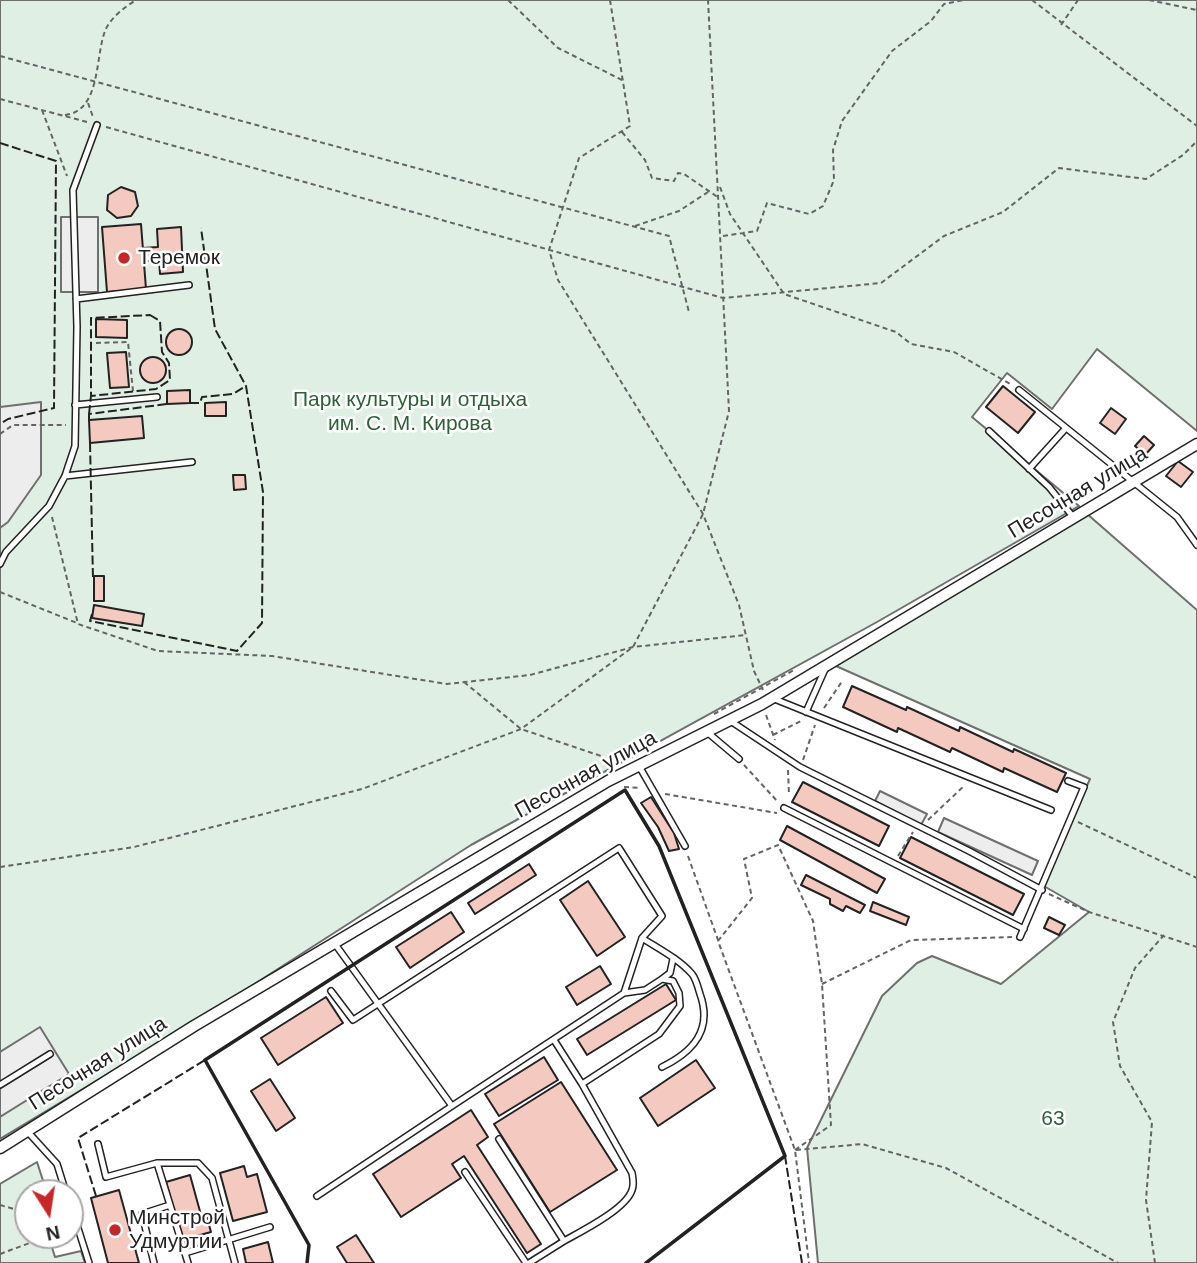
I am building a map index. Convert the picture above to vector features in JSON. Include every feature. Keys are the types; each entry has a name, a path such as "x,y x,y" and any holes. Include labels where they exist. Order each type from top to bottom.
{"street":[{"name":"Песочная улица","path":"0,1148 194,1026 608,781 772,698 1197,444"}],"lane":[{"path":"0,564 6,552 49,506 65,476 75,446 76,299 73,190 97,125"},
{"path":"76,299 189,285"},
{"path":"1019,390 1177,517 1197,545"},
{"path":"75,405 157,397"},
{"path":"1029,469 1066,428"},
{"path":"989,431 1074,518"},
{"path":"65,476 192,462"},
{"path":"806,712 828,664"},
{"path":"772,698 1051,810"},
{"path":"729,720 800,767 1042,890"},
{"path":"707,732 738,759"},
{"path":"639,766 685,846"},
{"path":"1020,937 1084,787 1068,781"},
{"path":"783,811 894,863 1024,929"},
{"path":"331,991 353,1020 619,848 662,916 642,938 624,993"},
{"path":"642,938 694,976 703,1002 704,1026 698,1042 681,1058 662,1067"},
{"path":"335,944 453,1106"},
{"path":"317,1196 624,993 645,990 662,979 670,973 673,959"},
{"path":"582,1084 659,1034 674,1017 680,1006 679,993 673,981 662,979"},
{"path":"465,1172 527,1263 626,1200 633,1189 632,1173 554,1040"},
{"path":"0,1085 50,1054"},
{"path":"27,1131 57,1164 62,1179"},
{"path":"499,1139 564,1241"},
{"path":"97,1144 106,1177 157,1163 198,1163 212,1178 235,1263"},
{"path":"157,1163 188,1263"},
{"path":"154,1263 142,1214 170,1205"},
{"path":"185,1253 270,1227"}],"path":[{"path":"61,115 76,113 88,102 105,29 120,12 136,0"},
{"path":"508,0 558,48 623,80"},
{"path":"610,0 629,126 579,158 549,250 558,280 703,514 738,606 759,687 772,698"},
{"path":"0,867 134,847 362,789 521,729 633,647 703,514 729,411 708,0"},
{"path":"722,236 757,231 767,203 809,214 823,206 834,180 834,149 842,121 892,51 931,21 944,4 963,0"},
{"path":"1032,0 1061,25 1197,126"},
{"path":"1061,25 1078,0"},
{"path":"1149,0 1197,10"},
{"path":"0,57 669,236 680,287 689,312"},
{"path":"0,99 723,298 881,283 944,236 1003,212 1059,168 1146,178 1183,155 1197,141"},
{"path":"88,102 97,125"},
{"path":"41,110 73,190"},
{"path":"621,132 645,160 652,178 674,181 678,173 684,174 720,199"},
{"path":"719,183 730,214 784,294 896,332 911,344 954,352 1019,390"},
{"path":"634,227 679,211 709,191"},
{"path":"96,343 128,342 134,399"},
{"path":"0,434 13,425 75,425"},
{"path":"49,506 78,624"},
{"path":"0,592 78,624 158,651 272,656 447,684 530,675 633,647 746,635"},
{"path":"800,767 816,716 843,680"},
{"path":"464,682 521,729 601,757 631,788"},
{"path":"760,742 816,716"},
{"path":"738,759 783,811"},
{"path":"894,863 909,834 921,827 972,778"},
{"path":"608,781 618,787 783,811"},
{"path":"1071,818 1197,878"},
{"path":"718,941 752,898 744,859 778,845 813,921 822,984 831,1125 795,1150"},
{"path":"685,846 795,1150 809,1263"},
{"path":"1042,890 1089,912 1197,947"},
{"path":"1156,1263 1146,1200 1152,1122 1120,1066 1113,1022 1135,968 1164,935"},
{"path":"822,984 911,940 1020,937"},
{"path":"795,1150 862,1144 946,1168 1118,1263"}],"green space":[{"name":"Парк культуры и отдыха им. С. М. Кирова","path":"0,0 1197,0 1197,431 1097,349 1052,409 1007,373 972,417 1079,506 877,622 471,845 214,1010 0,1139"},
{"name":"63","path":"1086,513 1197,610 1197,1263 818,1263 807,1148 882,996 917,963 932,956 1001,984 1089,912 1042,885 1090,779 836,666"},
{"path":"37,1162 42,1179 14,1179 14,1249 52,1249 55,1257 81,1251 85,1263 0,1263 0,1184"}],"shaded area":[{"path":"61,217 98,217 98,292 61,292"},
{"path":"41,402 41,475 8,522 0,528 0,407"},
{"path":"880,791 927,814 921,825 875,801"},
{"path":"944,818 1038,861 1032,875 938,832"},
{"path":"40,1027 69,1074 0,1117 0,1052"}],"building":[{"path":"121,187 135,192 138,206 131,216 117,218 107,210 108,195"},
{"path":"141,224 146,289 107,292 102,227"},
{"path":"181,227 183,272 160,274 159,260 144,261 143,248 158,247 157,229"},
{"path":"96,319 127,320 127,338 96,337"},
{"path":"179,329 188,333 192,342 188,351 179,355 170,351 166,342 170,333"},
{"path":"126,352 129,387 110,388 107,353"},
{"path":"153,357 162,361 166,370 162,379 153,383 144,379 140,370 144,361"},
{"path":"1003,386 1035,412 1018,433 986,407"},
{"path":"190,390 190,403 167,404 167,391"},
{"path":"226,402 226,416 205,416 205,403"},
{"path":"1111,408 1126,419 1115,434 1100,423"},
{"path":"142,416 144,438 90,443 89,420"},
{"path":"1144,436 1154,445 1145,455 1135,446"},
{"path":"1178,461 1193,472 1181,487 1166,476"},
{"path":"233,475 245,475 246,489 234,490"},
{"path":"94,576 104,576 104,601 94,601"},
{"path":"94,605 144,614 142,626 92,618"},
{"path":"852,686 959,731 960,727 1066,773 1057,792 1004,768 1003,772 952,748 950,752 898,728 897,732 843,707"},
{"path":"803,782 889,826 879,846 792,802"},
{"path":"651,797 674,833 679,849 669,851 658,827 641,803"},
{"path":"787,826 885,879 877,893 780,840"},
{"path":"911,837 1024,894 1013,915 900,858"},
{"path":"529,864 536,875 475,914 468,903"},
{"path":"806,875 865,905 860,913 846,906 843,911 830,904 830,899 801,885"},
{"path":"588,881 625,937 597,956 560,900"},
{"path":"873,902 909,917 906,925 870,911"},
{"path":"451,912 464,932 410,968 396,947"},
{"path":"1049,917 1065,925 1059,935 1044,928"},
{"path":"600,966 611,984 577,1005 566,987"},
{"path":"666,984 676,1000 587,1055 577,1039"},
{"path":"326,997 343,1023 278,1065 261,1038"},
{"path":"544,1057 558,1080 499,1116 485,1094"},
{"path":"696,1060 715,1088 658,1126 640,1098"},
{"path":"270,1079 295,1118 276,1131 251,1091"},
{"path":"561,1082 617,1170 550,1212 494,1124"},
{"path":"471,1110 488,1137 477,1145 541,1244 527,1253 464,1156 452,1164 461,1178 401,1217 373,1174"},
{"path":"244,1166 247,1177 257,1174 267,1212 233,1221 220,1173"},
{"path":"190,1175 201,1215 206,1214 211,1232 182,1240 166,1182"},
{"name":"Минстрой Удмуртии","path":"119,1190 139,1263 108,1263 91,1198"},
{"path":"356,1235 374,1263 347,1263 337,1247"},
{"path":"268,1242 273,1263 246,1263 243,1249"}],"fence":[{"path":"0,143 56,161 54,408 8,419 0,424"},
{"path":"92,614 90,621 237,651 262,623 263,492 246,386 215,329 201,228"},
{"path":"150,315 160,321 162,352 169,363 170,380 156,389 91,396 91,318 150,315"},
{"path":"190,403 200,403 202,397 233,394 246,386"},
{"path":"89,414 91,396"},
{"path":"89,420 89,414 167,404"},
{"path":"90,443 93,579"},
{"path":"96,1196 78,1138 205,1060"},
{"path":"646,1263 785,1156 802,1263"}],"wall":[{"path":"307,1263 309,1245 205,1060 625,790 659,846 785,1156 646,1263"}],"place":[{"name":"Теремок","path":"124,258"},
{"name":"Минстрой Удмуртии","path":"115,1230"}]}
